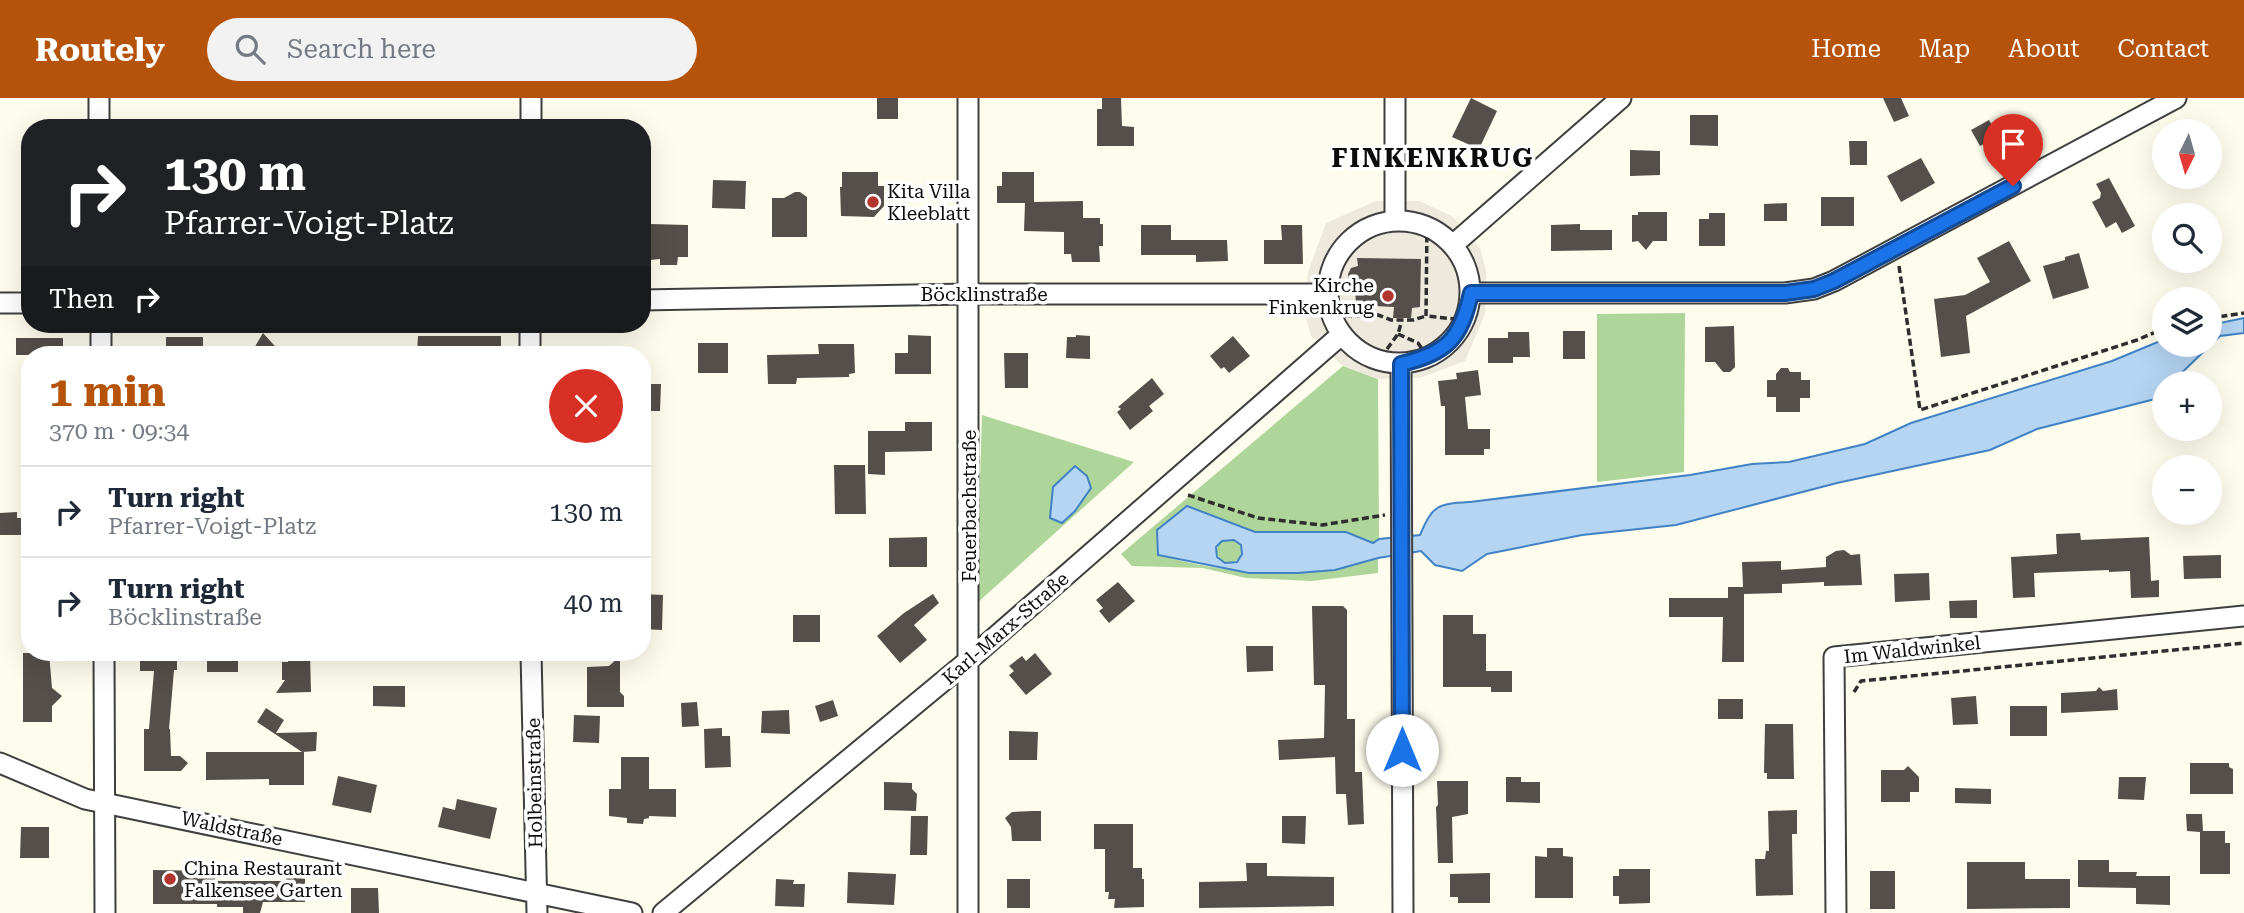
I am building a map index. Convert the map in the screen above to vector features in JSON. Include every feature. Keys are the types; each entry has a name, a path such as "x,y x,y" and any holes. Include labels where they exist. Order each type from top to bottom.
{"street":[{"path":"99,98 99,119"},
{"path":"531,98 531,119"},
{"name":"Feuerbachstraße","path":"968,98 968,913"},
{"path":"1395,98 1395,219"},
{"path":"1454,244 1621,98"},
{"path":"1471,293 1785,293 1814,289 1896,249 2176,98"},
{"path":"1395,219 1427,225 1454,244 1467,267 1471,293 1465,320 1450,342 1428,358 1401,364 1379,361 1358,351 1341,335 1331,316 1326,295 1331,267 1345,243 1368,226 1395,219"},
{"name":"Böcklinstraße","path":"651,300 968,294 1326,295"},
{"path":"0,303 21,303"},
{"name":"Karl-Marx-Straße","path":"663,913 970,659 1341,335"},
{"path":"1401,364 1404,913"},
{"name":"Im Waldwinkel","path":"1836,913 1834,657 2244,616"},
{"path":"104,661 105,913"},
{"name":"Holbeinstraße","path":"531,661 537,913"},
{"name":"Waldstraße","path":"0,763 79,797 632,913"}],"path":[{"path":"1426,316 1427,225"},
{"path":"1896,249 1920,410 2152,334"},
{"path":"2222,316 2244,313"},
{"path":"1331,316 1378,316 1391,320 1413,320 1426,316 1465,320"},
{"path":"1379,361 1398,334 1402,320"},
{"path":"1398,334 1418,343 1428,358"},
{"path":"1170,486 1192,497 1258,518 1322,525 1401,521"},
{"path":"1850,696 1861,681 2244,643"}],"green space":[{"path":"1685,313 1684,472 1597,482 1597,314"},
{"path":"1343,366 1378,379 1379,539 1373,543 1346,532 1255,532 1187,506 1157,530 1158,555 1213,567 1268,573 1323,570 1378,558 1378,573 1312,581 1246,578 1203,568 1132,566 1121,554"},
{"path":"982,415 1134,462 976,604"},
{"path":"1229,539 1238,542 1241,551 1238,560 1229,563 1220,560 1217,551 1220,542"}],"shaded area":[{"path":"1376,201 1419,201 1452,216 1480,248 1486,271 1485,314 1465,361 1420,378 1378,379 1343,366 1311,336 1305,315 1308,272 1326,223"}],"water":[{"path":"2244,318 2244,333 2222,336 2222,323"},
{"path":"2152,344 2152,357 2198,357 2184,371 2152,371 2152,400 2037,429 1990,450 1837,483 1676,525 1582,535 1487,554 1462,571 1435,565 1421,551 1378,558 1335,570 1297,573 1249,573 1158,555 1157,530 1187,506 1255,532 1346,532 1373,543 1379,539 1420,535 1433,511 1444,505 1690,475 1752,464 1789,462 1865,444 1911,423 2112,361","holes":["1234,540 1241,545 1242,554 1237,562 1225,563 1217,557 1216,547 1222,541"]},
{"path":"1075,466 1087,476 1091,488 1075,511 1062,523 1050,518 1053,487"}],"building":[{"path":"877,98 898,98 898,119 877,119"},
{"path":"1102,98 1121,98 1122,126 1134,127 1134,146 1097,146 1097,109 1102,109"},
{"path":"1471,98 1497,111 1479,149 1452,137"},
{"path":"1883,98 1901,98 1909,116 1894,122"},
{"path":"1690,115 1718,115 1718,146 1690,145"},
{"path":"1989,120 1998,136 1980,146 1971,130"},
{"path":"1849,141 1867,141 1867,165 1850,165"},
{"path":"1630,150 1660,151 1660,175 1630,176"},
{"path":"1921,158 1935,183 1901,202 1887,176"},
{"path":"842,172 878,172 878,186 884,186 884,206 874,217 841,216"},
{"path":"1002,172 1034,172 1034,202 1083,201 1083,218 1100,218 1100,224 1103,224 1103,246 1099,246 1100,262 1072,262 1071,254 1064,254 1064,232 1024,231 1025,203 997,203 997,186 1002,186"},
{"path":"2109,178 2135,226 2122,233 2116,222 2106,228 2092,202 2100,198 2101,193 2096,184"},
{"path":"713,180 746,181 745,209 712,208"},
{"path":"795,192 807,197 807,237 772,237 772,198 784,198"},
{"path":"1821,197 1854,197 1854,226 1821,226"},
{"path":"1787,203 1787,221 1764,221 1764,204"},
{"path":"1638,212 1667,212 1667,241 1653,241 1646,250 1638,241 1632,242 1632,215 1638,215"},
{"path":"1709,213 1725,213 1725,246 1699,246 1699,219 1709,219"},
{"path":"651,224 688,225 688,257 678,257 677,265 660,265 660,259 651,260"},
{"path":"1580,224 1580,230 1612,230 1612,250 1551,251 1551,225"},
{"path":"1141,225 1171,225 1171,240 1227,240 1228,261 1196,262 1196,255 1141,255"},
{"path":"1281,225 1302,225 1303,264 1264,264 1264,240 1282,240"},
{"path":"2009,241 2031,281 1966,316 1970,353 1941,357 1934,299 1965,295 1990,282 1977,258"},
{"path":"2079,253 2089,288 2053,299 2043,266"},
{"name":"Kirche Finkenkrug","path":"1357,258 1421,259 1420,307 1412,308 1411,318 1393,318 1394,307 1356,305 1355,286 1349,282 1348,274 1351,268 1358,266"},
{"path":"1734,326 1735,367 1730,372 1723,372 1715,362 1705,362 1705,327"},
{"path":"1563,331 1585,331 1585,359 1563,359"},
{"path":"1508,332 1529,332 1530,357 1513,357 1513,363 1488,363 1488,338 1508,338"},
{"path":"263,333 275,346 255,346"},
{"path":"908,335 931,336 931,374 895,374 895,353 908,353"},
{"path":"418,336 501,336 501,346 417,346"},
{"path":"1090,336 1090,359 1066,358 1067,337"},
{"path":"1233,336 1250,356 1229,373 1224,367 1221,369 1210,356"},
{"path":"166,337 203,337 203,346 166,346"},
{"path":"16,338 63,338 63,346 21,346 21,355 16,355"},
{"path":"698,343 728,343 728,373 698,373"},
{"path":"818,344 854,344 855,373 849,374 849,377 797,378 796,384 768,384 767,355 819,354"},
{"path":"1004,353 1028,353 1028,388 1005,388"},
{"path":"1781,368 1788,368 1790,372 1801,372 1801,380 1810,380 1810,398 1800,398 1800,412 1776,412 1776,397 1767,397 1767,380 1776,380 1776,374"},
{"path":"1478,370 1481,395 1465,397 1468,429 1490,429 1490,449 1484,449 1484,455 1445,455 1445,406 1441,406 1438,381 1457,379 1456,373"},
{"path":"1152,378 1164,394 1149,406 1153,411 1130,430 1117,412 1121,409 1118,407"},
{"path":"651,384 661,384 660,411 651,411"},
{"path":"905,422 932,422 932,451 885,452 885,475 868,474 868,431 905,431"},
{"path":"834,465 865,465 866,514 835,514"},
{"path":"17,512 17,518 21,518 21,535 0,535 0,513"},
{"path":"2080,533 2081,540 2149,537 2151,581 2159,580 2159,597 2131,598 2130,571 2109,570 2034,573 2035,597 2013,598 2011,557 2057,554 2056,534"},
{"path":"927,537 927,567 889,567 889,538"},
{"path":"1844,550 1851,555 1860,554 1862,585 1824,586 1824,582 1782,584 1782,593 1744,594 1744,662 1722,662 1723,617 1669,617 1669,598 1728,598 1728,587 1743,587 1742,562 1781,561 1781,570 1826,567 1826,557"},
{"path":"2221,555 2221,578 2184,579 2183,556"},
{"path":"1929,573 1930,600 1895,602 1894,574"},
{"path":"1118,582 1135,601 1109,623 1099,611 1103,608 1096,600"},
{"path":"651,594 663,595 662,630 651,629"},
{"path":"933,594 939,603 914,625 927,640 900,663 877,636 904,613"},
{"path":"1977,600 1977,618 1950,618 1949,601"},
{"path":"1312,606 1343,606 1347,610 1347,719 1355,719 1355,772 1362,772 1364,824 1348,825 1346,794 1336,794 1335,757 1279,760 1278,740 1324,738 1325,685 1314,685"},
{"path":"793,615 820,615 820,642 793,642"},
{"path":"1443,615 1473,615 1473,634 1486,634 1486,671 1512,671 1512,692 1491,692 1491,687 1443,687"},
{"path":"1246,646 1273,646 1273,671 1247,672"},
{"path":"1035,653 1052,674 1026,695 1009,675 1014,671 1009,666 1022,656 1026,661"},
{"path":"23,661 50,661 52,688 62,696 52,706 52,722 23,722"},
{"path":"140,661 177,661 169,729 171,756 180,756 188,763 181,771 144,771 144,729 149,729 154,671 140,671"},
{"path":"207,661 238,661 238,672 207,672"},
{"path":"310,661 311,692 276,693 285,680 282,680 282,662"},
{"path":"614,661 620,661 620,692 624,696 624,707 587,707 587,667 609,666"},
{"path":"373,686 405,686 405,707 373,706"},
{"path":"2099,687 2103,691 2117,689 2118,710 2061,713 2061,693 2096,691"},
{"path":"1976,696 1978,724 1953,725 1951,698"},
{"path":"1718,699 1743,699 1743,719 1718,719"},
{"path":"833,700 838,716 820,722 815,706"},
{"path":"697,702 699,726 682,727 681,703"},
{"path":"2010,706 2047,706 2047,736 2010,736"},
{"path":"266,708 284,720 276,733 317,732 316,751 302,752 257,722"},
{"path":"789,710 790,734 761,733 762,711"},
{"path":"574,715 600,716 599,743 573,742"},
{"path":"1765,724 1793,724 1794,779 1767,779 1767,773 1764,773"},
{"path":"722,728 722,736 730,736 731,767 705,768 704,729"},
{"path":"1009,731 1038,732 1037,760 1009,760"},
{"path":"206,752 304,752 304,785 269,785 269,779 206,780"},
{"path":"621,757 649,757 649,789 676,789 676,817 649,816 644,819 643,824 627,823 627,818 609,816 609,789 621,789"},
{"path":"2190,763 2229,763 2229,767 2233,769 2233,794 2190,794"},
{"path":"1908,766 1919,777 1919,792 1910,792 1910,802 1881,802 1881,770 1904,770"},
{"path":"338,776 377,785 371,813 332,805"},
{"path":"1506,777 1521,777 1521,782 1540,782 1540,803 1506,802"},
{"path":"2119,777 2146,777 2144,800 2118,799"},
{"path":"1437,781 1468,781 1468,814 1452,817 1453,863 1438,863"},
{"path":"884,782 912,783 912,789 917,794 916,811 884,810"},
{"path":"1955,788 1991,789 1991,804 1955,803"},
{"path":"457,799 497,808 490,839 438,827 443,807 455,810"},
{"path":"1797,810 1797,834 1792,834 1793,895 1756,896 1755,859 1765,859 1766,851 1769,851 1768,811"},
{"path":"1041,811 1041,841 1012,841 1011,827 1005,818 1012,812"},
{"path":"2186,814 2202,814 2203,831 2225,831 2225,843 2230,843 2230,874 2200,874 2200,832 2187,831"},
{"path":"911,816 928,816 927,855 910,855"},
{"path":"1282,816 1306,816 1305,844 1282,843"},
{"path":"1094,824 1133,824 1133,868 1142,868 1144,907 1114,908 1115,899 1108,899 1109,892 1105,892 1105,849 1094,849"},
{"path":"21,827 49,827 49,858 20,858"},
{"path":"1547,848 1563,848 1563,856 1573,857 1573,898 1535,898 1535,856 1547,857"},
{"path":"2078,860 2109,860 2109,872 2137,872 2136,876 2170,876 2170,905 2136,904 2136,888 2078,887"},
{"path":"1967,862 2025,862 2025,879 2070,879 2070,908 1967,909"},
{"path":"1246,863 1267,863 1267,876 1334,877 1334,906 1199,908 1199,882 1247,881"},
{"path":"1619,869 1650,869 1650,903 1619,904 1619,896 1613,896 1613,876 1619,876"},
{"path":"153,870 215,871 215,881 286,881 286,874 305,873 305,902 263,902 260,913 243,913 243,907 217,907 217,904 153,904"},
{"path":"1870,871 1895,871 1895,909 1870,909"},
{"path":"848,872 896,874 894,905 847,903"},
{"path":"1490,873 1490,903 1458,903 1458,897 1450,897 1450,874"},
{"path":"776,879 805,884 804,907 775,906"},
{"path":"1007,879 1030,879 1030,908 1007,908"},
{"path":"351,888 378,888 379,913 351,913"}],"place":[{"name":"Kita Villa Kleeblatt","path":"873,202"},
{"name":"Kirche Finkenkrug","path":"1388,296"},
{"name":"China Restaurant Falkensee Garten","path":"170,879"}],"district":[{"name":"FINKENKRUG","path":"1433,158"}],"route":[{"path":"1402,750 1401,364 1428,358 1450,342 1465,320 1471,293 1785,293 1814,289 1896,249 2013,186"}]}
